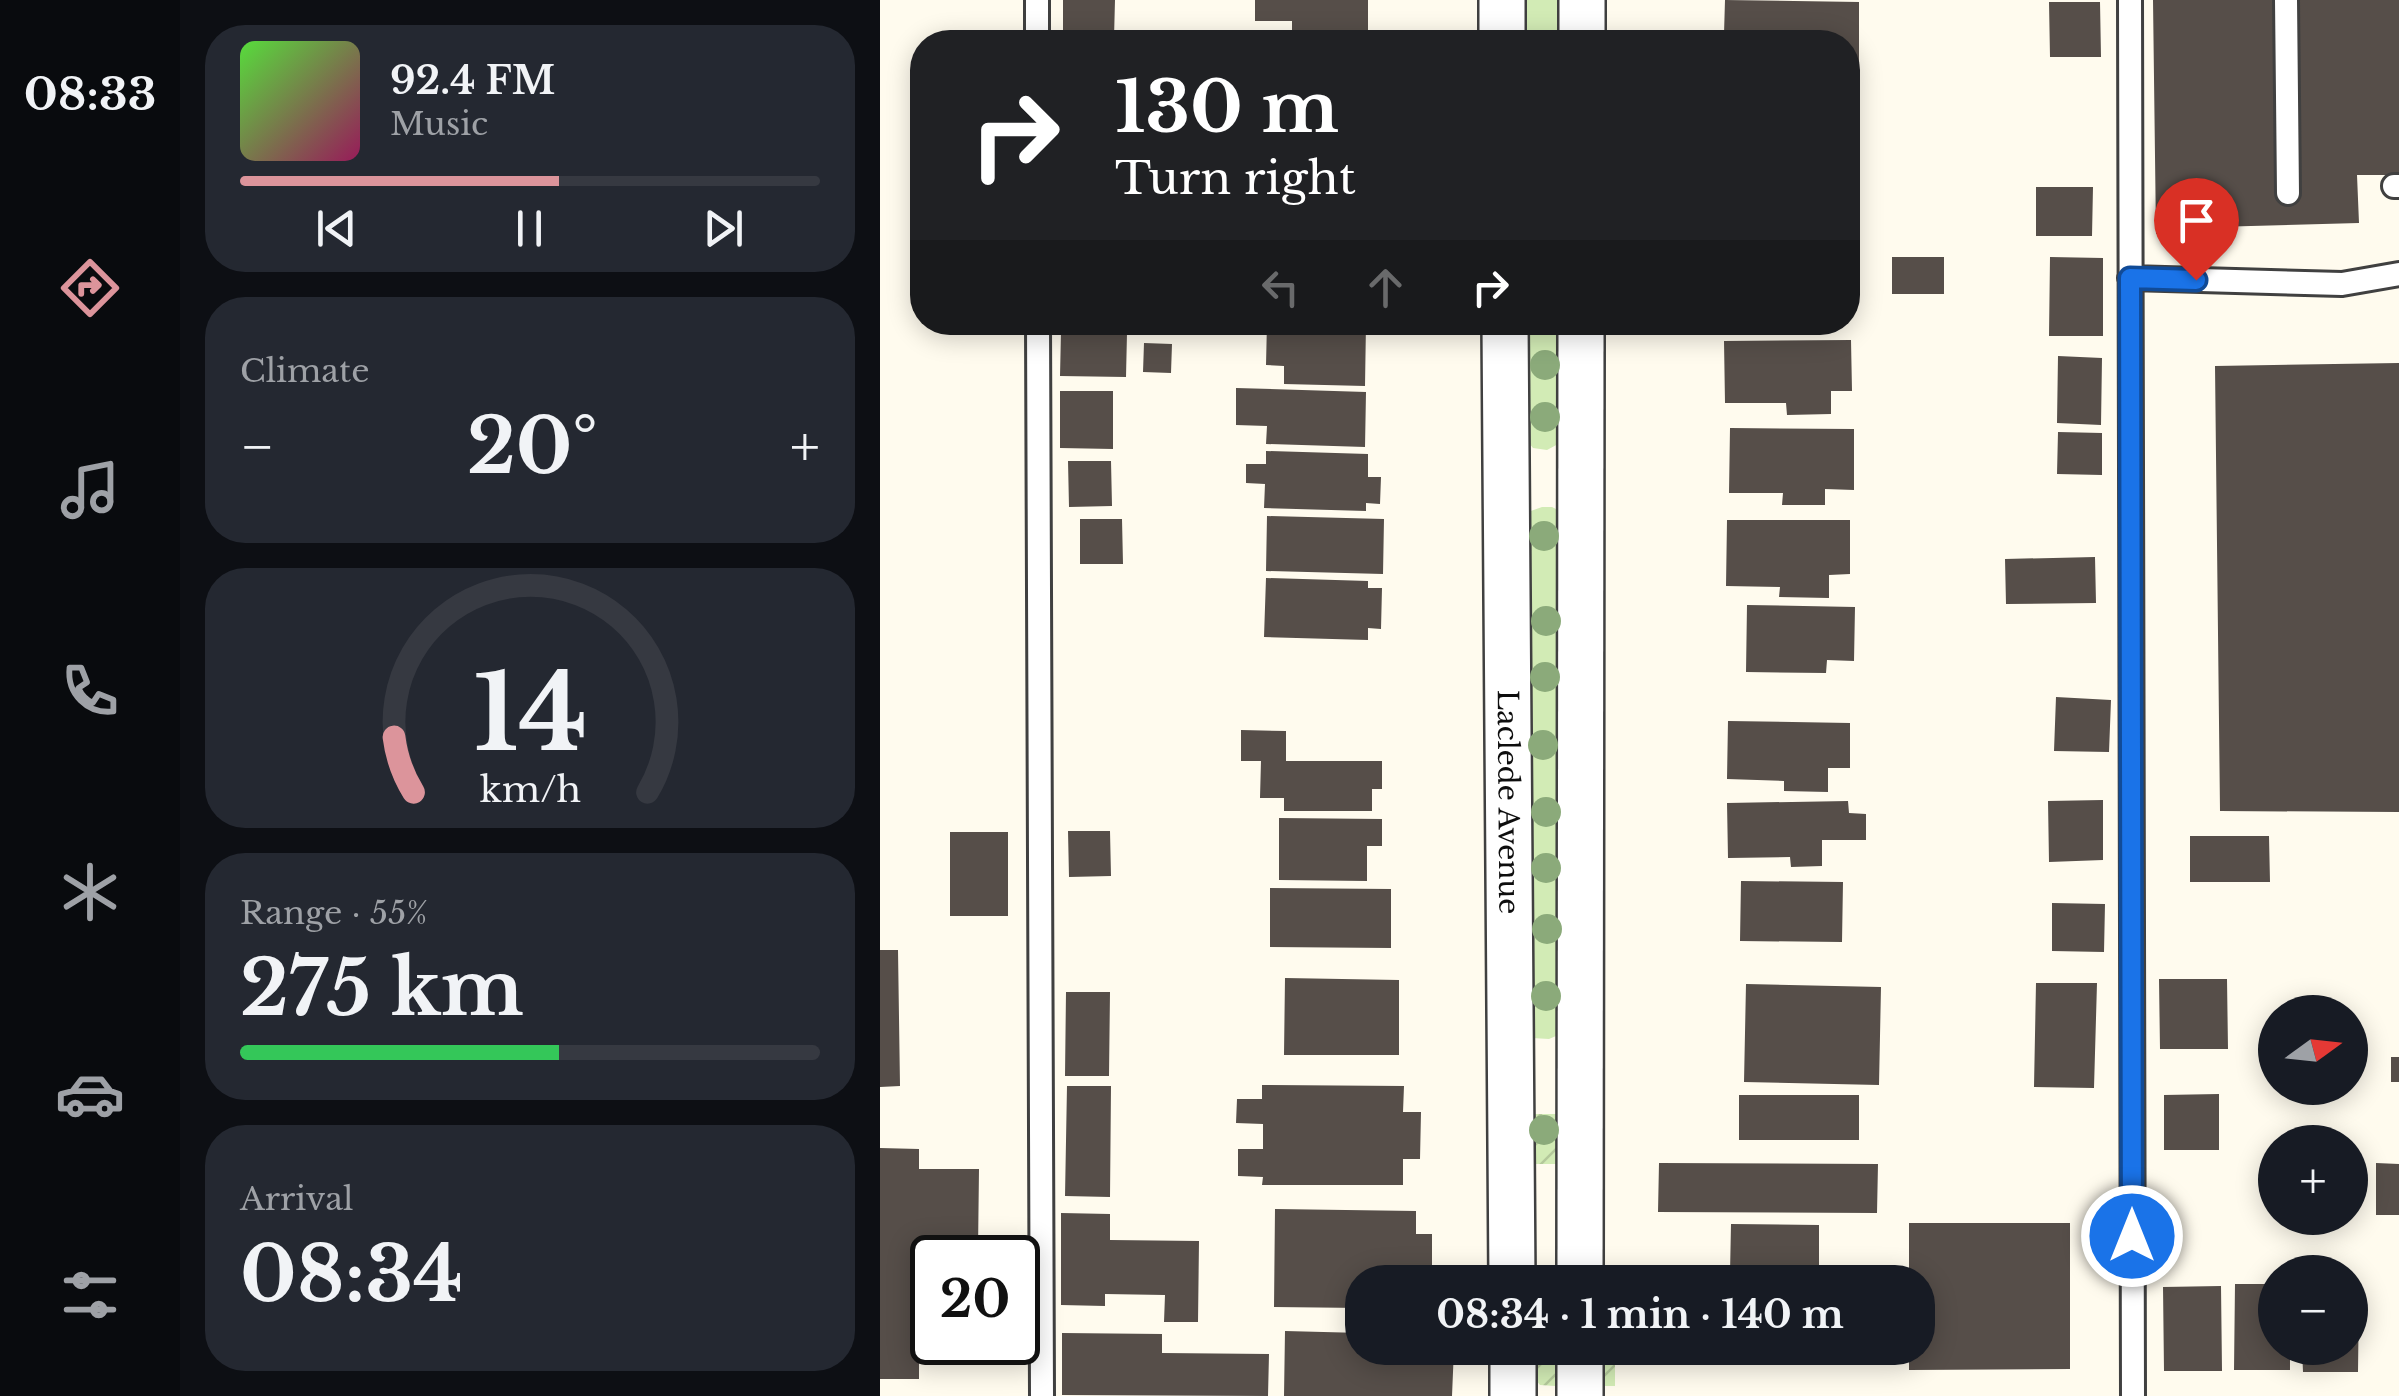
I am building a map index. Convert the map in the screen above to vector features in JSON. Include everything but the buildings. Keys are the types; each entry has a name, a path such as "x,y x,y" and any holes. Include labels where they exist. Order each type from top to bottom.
{"street":[{"path":"1502,0 1502,30"},
{"path":"1582,0 1582,30"},
{"name":"Laclede Avenue","path":"1504,335 1512,1265"},
{"path":"1580,1265 1582,335"},
{"path":"1512,1365 1513,1396"},
{"path":"1580,1365 1580,1396"}],"lane":[{"path":"1037,0 1037,30"},
{"path":"2130,0 2133,1396"},
{"path":"2286,0 2288,193"},
{"path":"2130,278 2342,284 2399,274"},
{"path":"1038,335 1042,1396"}],"green space":[{"path":"1521,0 1564,0 1564,30 1521,30"},
{"path":"1522,335 1564,335 1560,443 1547,450 1533,448 1525,438"},
{"path":"1542,507 1562,512 1563,1033 1549,1039 1532,1038 1528,512"},
{"path":"1525,1114 1566,1114 1565,1164 1525,1164"},
{"path":"1535,1365 1559,1365 1555,1386 1540,1385 1535,1379"},
{"path":"1602,1365 1615,1365 1615,1386 1602,1386"}],"route":[{"path":"2132,1236 2130,278 2196,280"}]}
